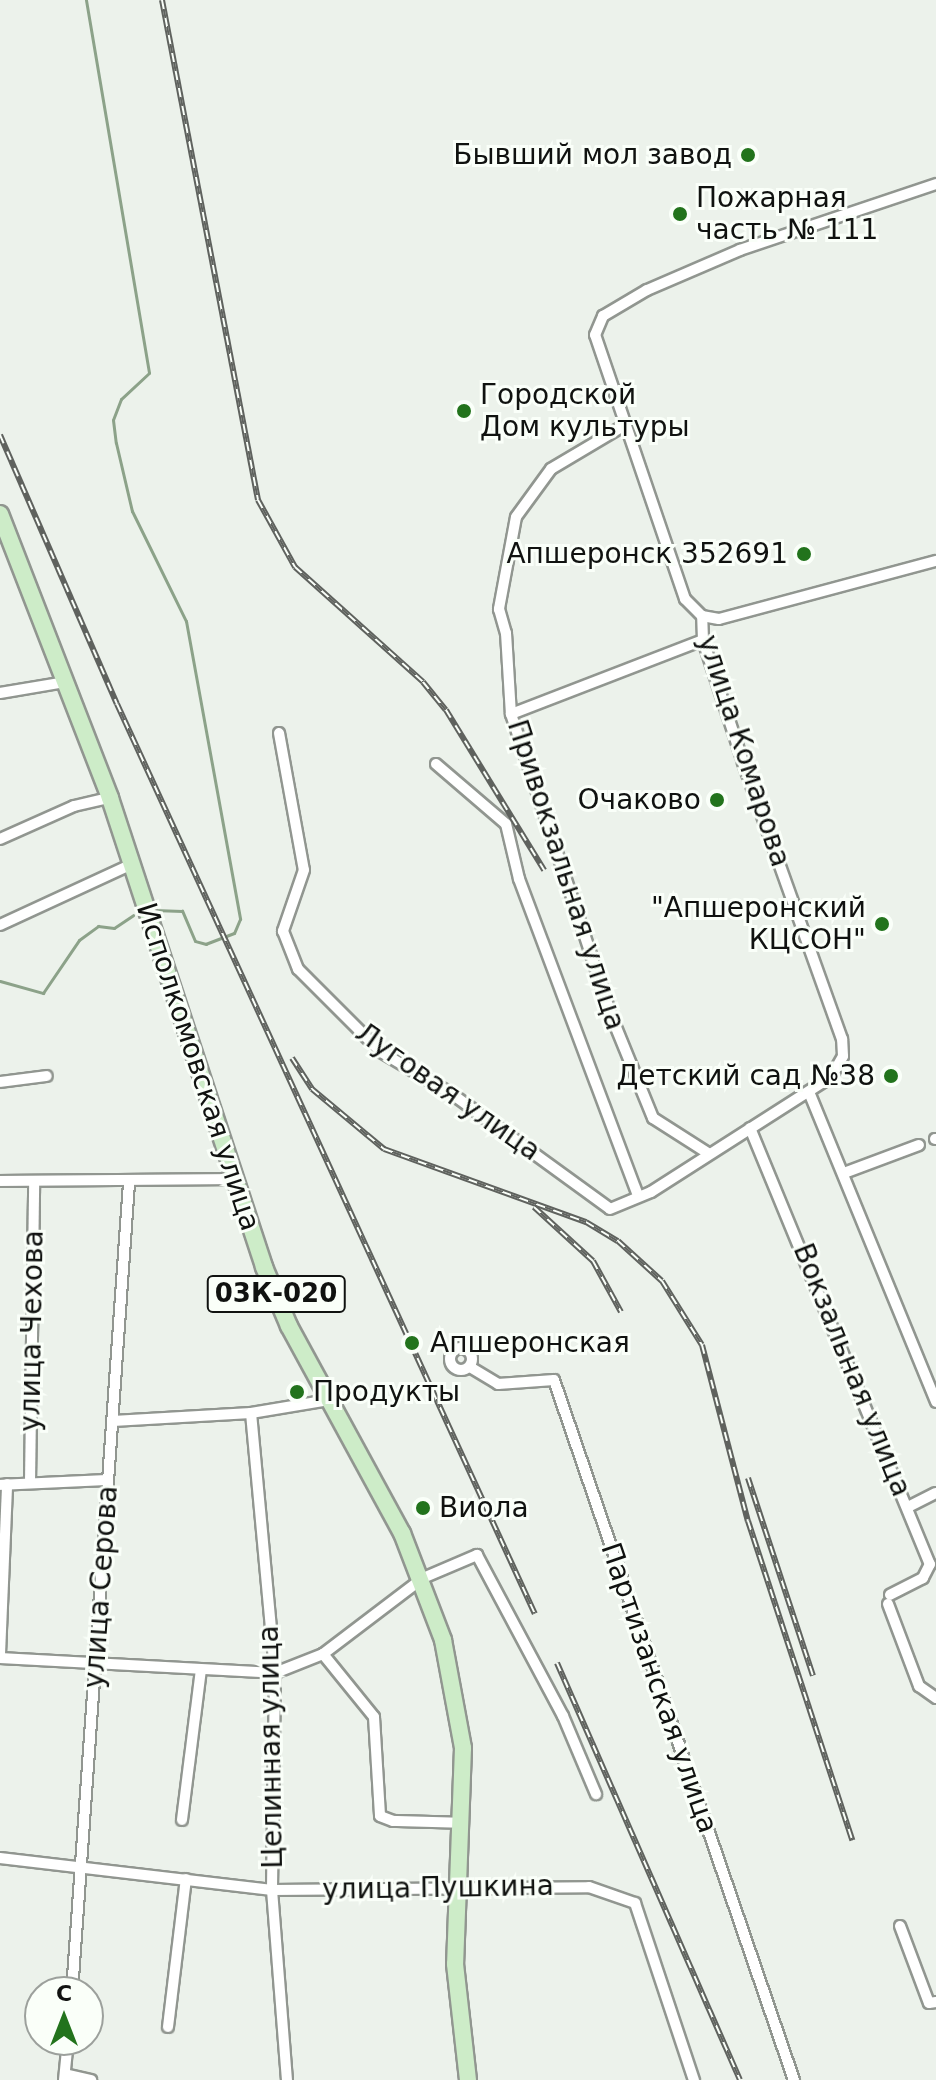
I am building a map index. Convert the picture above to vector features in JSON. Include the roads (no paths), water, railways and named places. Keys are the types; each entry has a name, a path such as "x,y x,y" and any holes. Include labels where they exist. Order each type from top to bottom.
{"main road":[{"name":"Исполкомовская улица","path":"0,514 110,798 233,1179 289,1326 423,1578 443,1640 463,1748 463,1823 455,1964 468,2080"}],"street":[{"name":"улица Комарова","path":"809,1092 831,1077 843,1056 842,1039 703,640 702,616 685,599 595,335 603,316 647,290 740,250 936,184"},
{"name":"Привокзальная улица","path":"625,425 551,469 516,517 499,609 506,633 511,714 613,1020 653,1118 708,1153"},
{"path":"702,616 719,619 936,561"},
{"path":"511,714 703,640"},
{"path":"0,693 66,682"},
{"name":"Луговая улица","path":"279,733 304,870 283,931 298,969 381,1052 452,1094 610,1209 638,1196"},
{"name":"Привокзальная улица","path":"436,764 506,824 519,879 638,1196"},
{"path":"0,839 74,806 110,798"},
{"path":"0,925 132,864"},
{"path":"0,1082 47,1076"},
{"path":"638,1196 809,1092 936,1402"},
{"name":"Вокзальная улица","path":"750,1128 908,1507 930,1572 889,1599 919,1686 936,1698"},
{"path":"844,1173 919,1145"},
{"path":"0,1181 233,1179"},
{"name":"улица Чехова","path":"30,1482 34,1181"},
{"name":"улица Серова","path":"74,1976 84,1867 107,1480 129,1182"},
{"name":"Партизанская улица","path":"470,1367 498,1384 554,1380 794,2080"},
{"path":"113,1421 251,1413 329,1400"},
{"name":"Целинная улица","path":"251,1413 275,1673 272,1890 287,2080"},
{"path":"107,1480 4,1484 0,1656 275,1673 323,1654 423,1578 477,1555 563,1716 596,1794"},
{"path":"908,1507 936,1493"},
{"path":"323,1654 374,1717 380,1816 463,1823"},
{"path":"182,1820 201,1670"},
{"name":"улица Пушкина","path":"0,1858 272,1890 589,1887 635,1903 694,2080"},
{"path":"168,2027 186,1879"},
{"path":"900,1926 929,2003 936,2002"},
{"path":"67,2056 65,2077 91,2080"}],"waterway":[{"path":"86,0 149,373 121,399 113,420 116,443 132,511 186,621 240,919 234,933 206,944 195,941 182,911 154,910"},
{"path":"0,981 43,993 79,940 98,926 114,928 133,915"}],"railway":[{"path":"162,0 258,500 295,567 423,682 446,710 544,870"},
{"path":"0,435 117,704 535,1614"},
{"path":"292,1058 312,1089 384,1149 586,1222 618,1241 662,1281 702,1345 748,1521 852,1840"},
{"path":"534,1207 593,1261 621,1312"},
{"path":"748,1478 813,1676"},
{"path":"557,1663 740,2080"}],"place":[{"name":"Бывший мол завод","path":"748,155"},
{"name":"Пожарная часть № 111","path":"680,214"},
{"name":"Городской Дом культуры","path":"464,411"},
{"name":"Апшеронск 352691","path":"804,554"},
{"name":"Очаково","path":"717,800"},
{"name":"\"Апшеронский КЦСОН\"","path":"882,924"},
{"name":"Детский сад №38","path":"891,1076"},
{"name":"Апшеронская","path":"412,1343"},
{"name":"Продукты","path":"297,1392"},
{"name":"Виола","path":"423,1508"}]}
